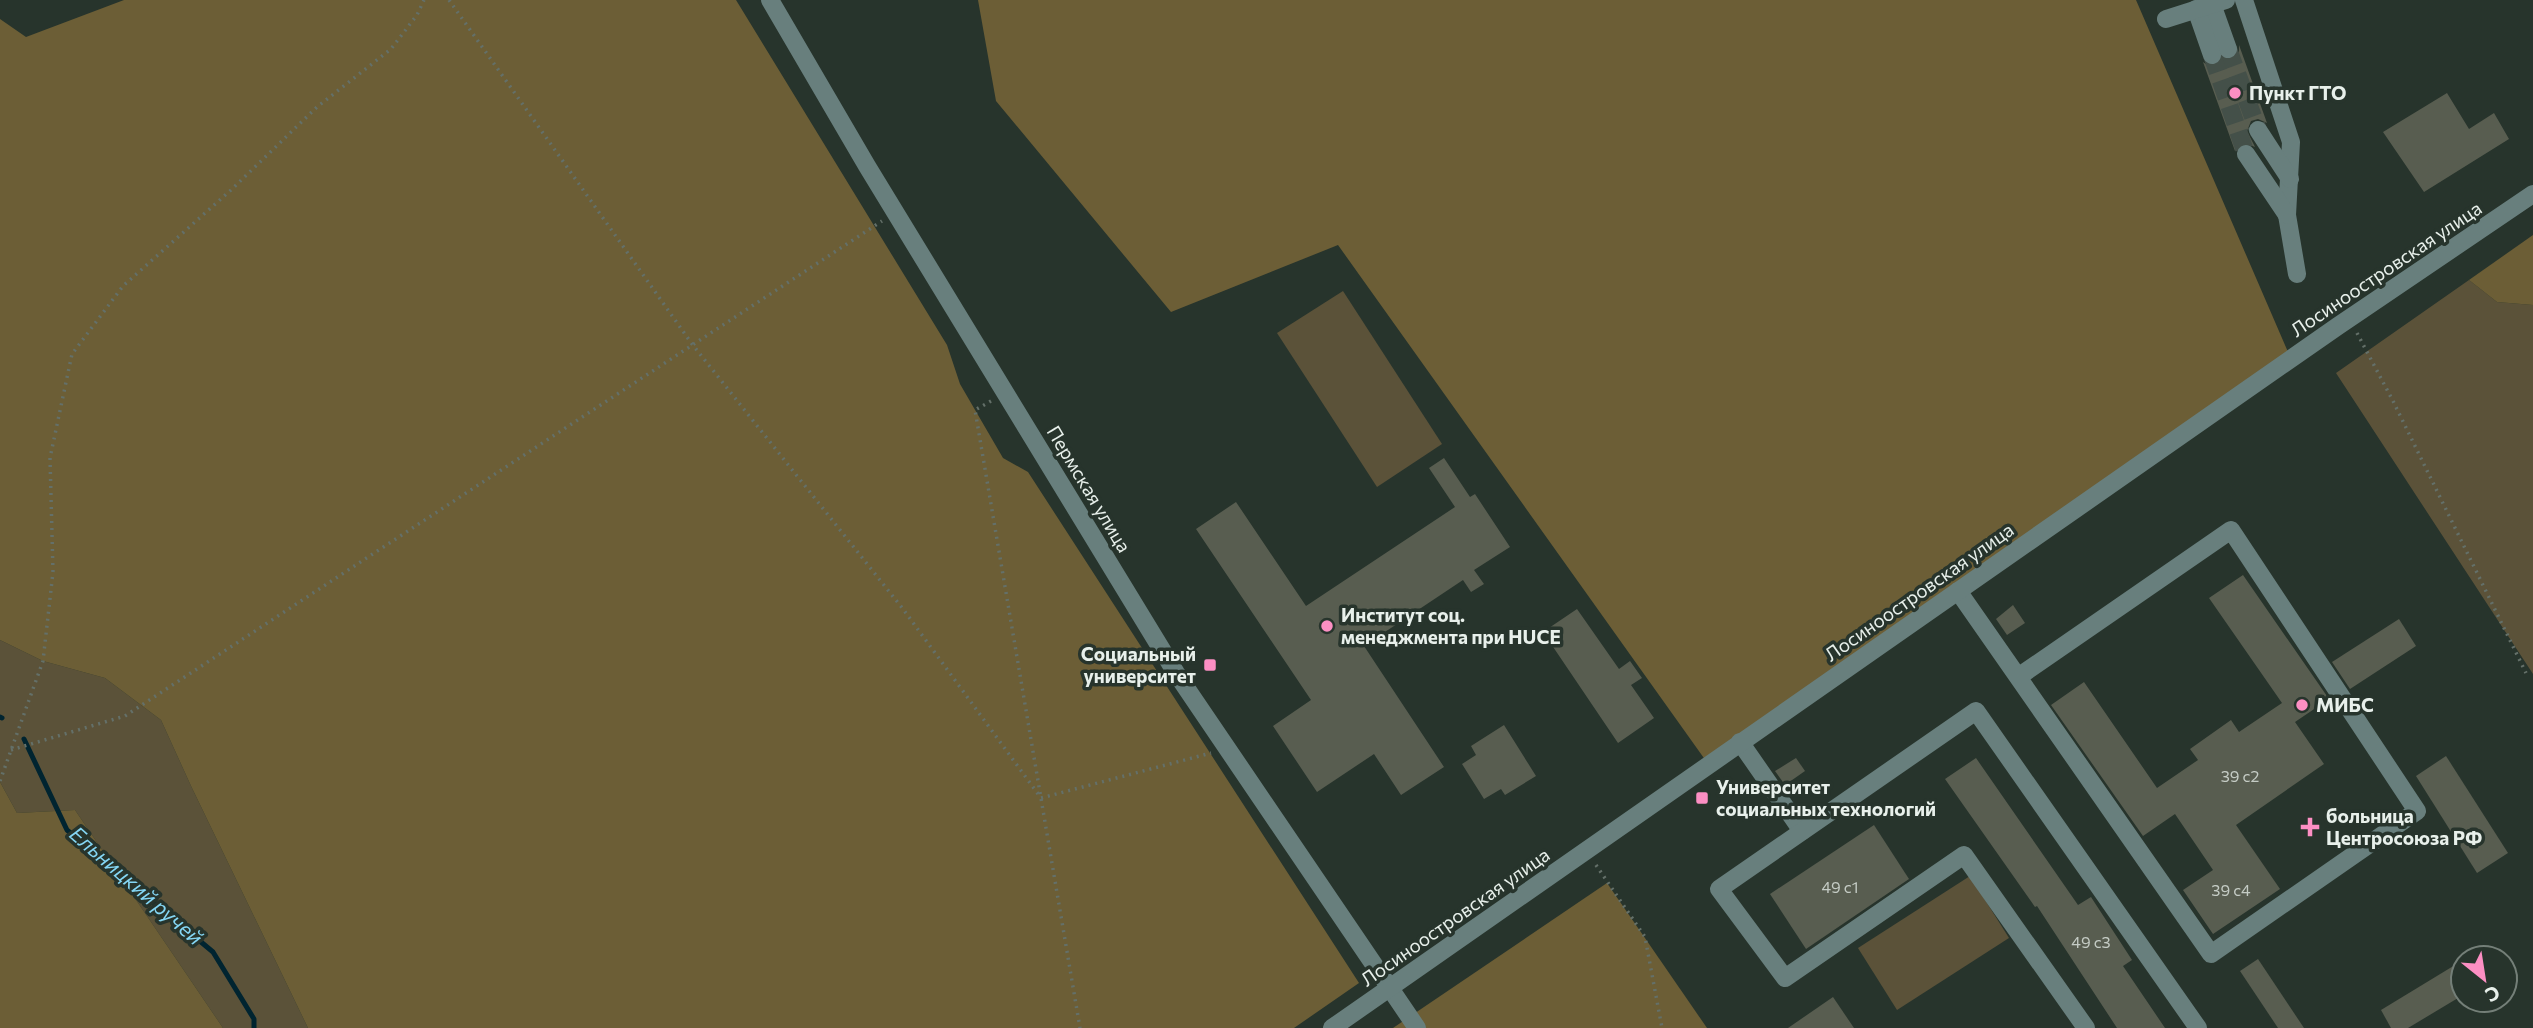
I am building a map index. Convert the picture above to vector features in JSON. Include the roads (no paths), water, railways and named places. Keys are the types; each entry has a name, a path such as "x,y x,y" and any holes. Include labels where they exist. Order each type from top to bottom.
{"street":[{"name":"Пермская улица","path":"771,0 896,213 1176,673 1417,1028"},
{"path":"2244,0 2291,142 2287,215 2297,274"},
{"path":"2166,19 2211,5 2220,52"},
{"path":"2258,130 2290,178"},
{"path":"2246,154 2287,215"},
{"name":"Лосиноостровская улица","path":"1332,1028 2350,318 2533,194"},
{"path":"1958,591 2211,954 2417,811 2231,530 2018,677"},
{"path":"2086,1028 1964,855 1785,978 1719,889 1976,711 2198,1028"},
{"path":"1740,742 1802,831"}],"waterway":[{"name":"Ельницкий ручей","path":"24,739 67,830 213,952 254,1019 254,1028"}],"tunnel":[{"path":"2228,49 2258,130"},
{"path":"2212,55 2246,154"}],"place":[{"name":"Пункт ГТО","path":"2235,93"},
{"name":"Институт соц. менеджмента при HUCE","path":"1327,626"},
{"name":"Социальный университет","path":"1210,665"},
{"name":"МИБС","path":"2302,705"},
{"name":"Университет социальных технологий","path":"1702,798"},
{"name":"больница Центросоюза РФ","path":"2310,827"}]}
